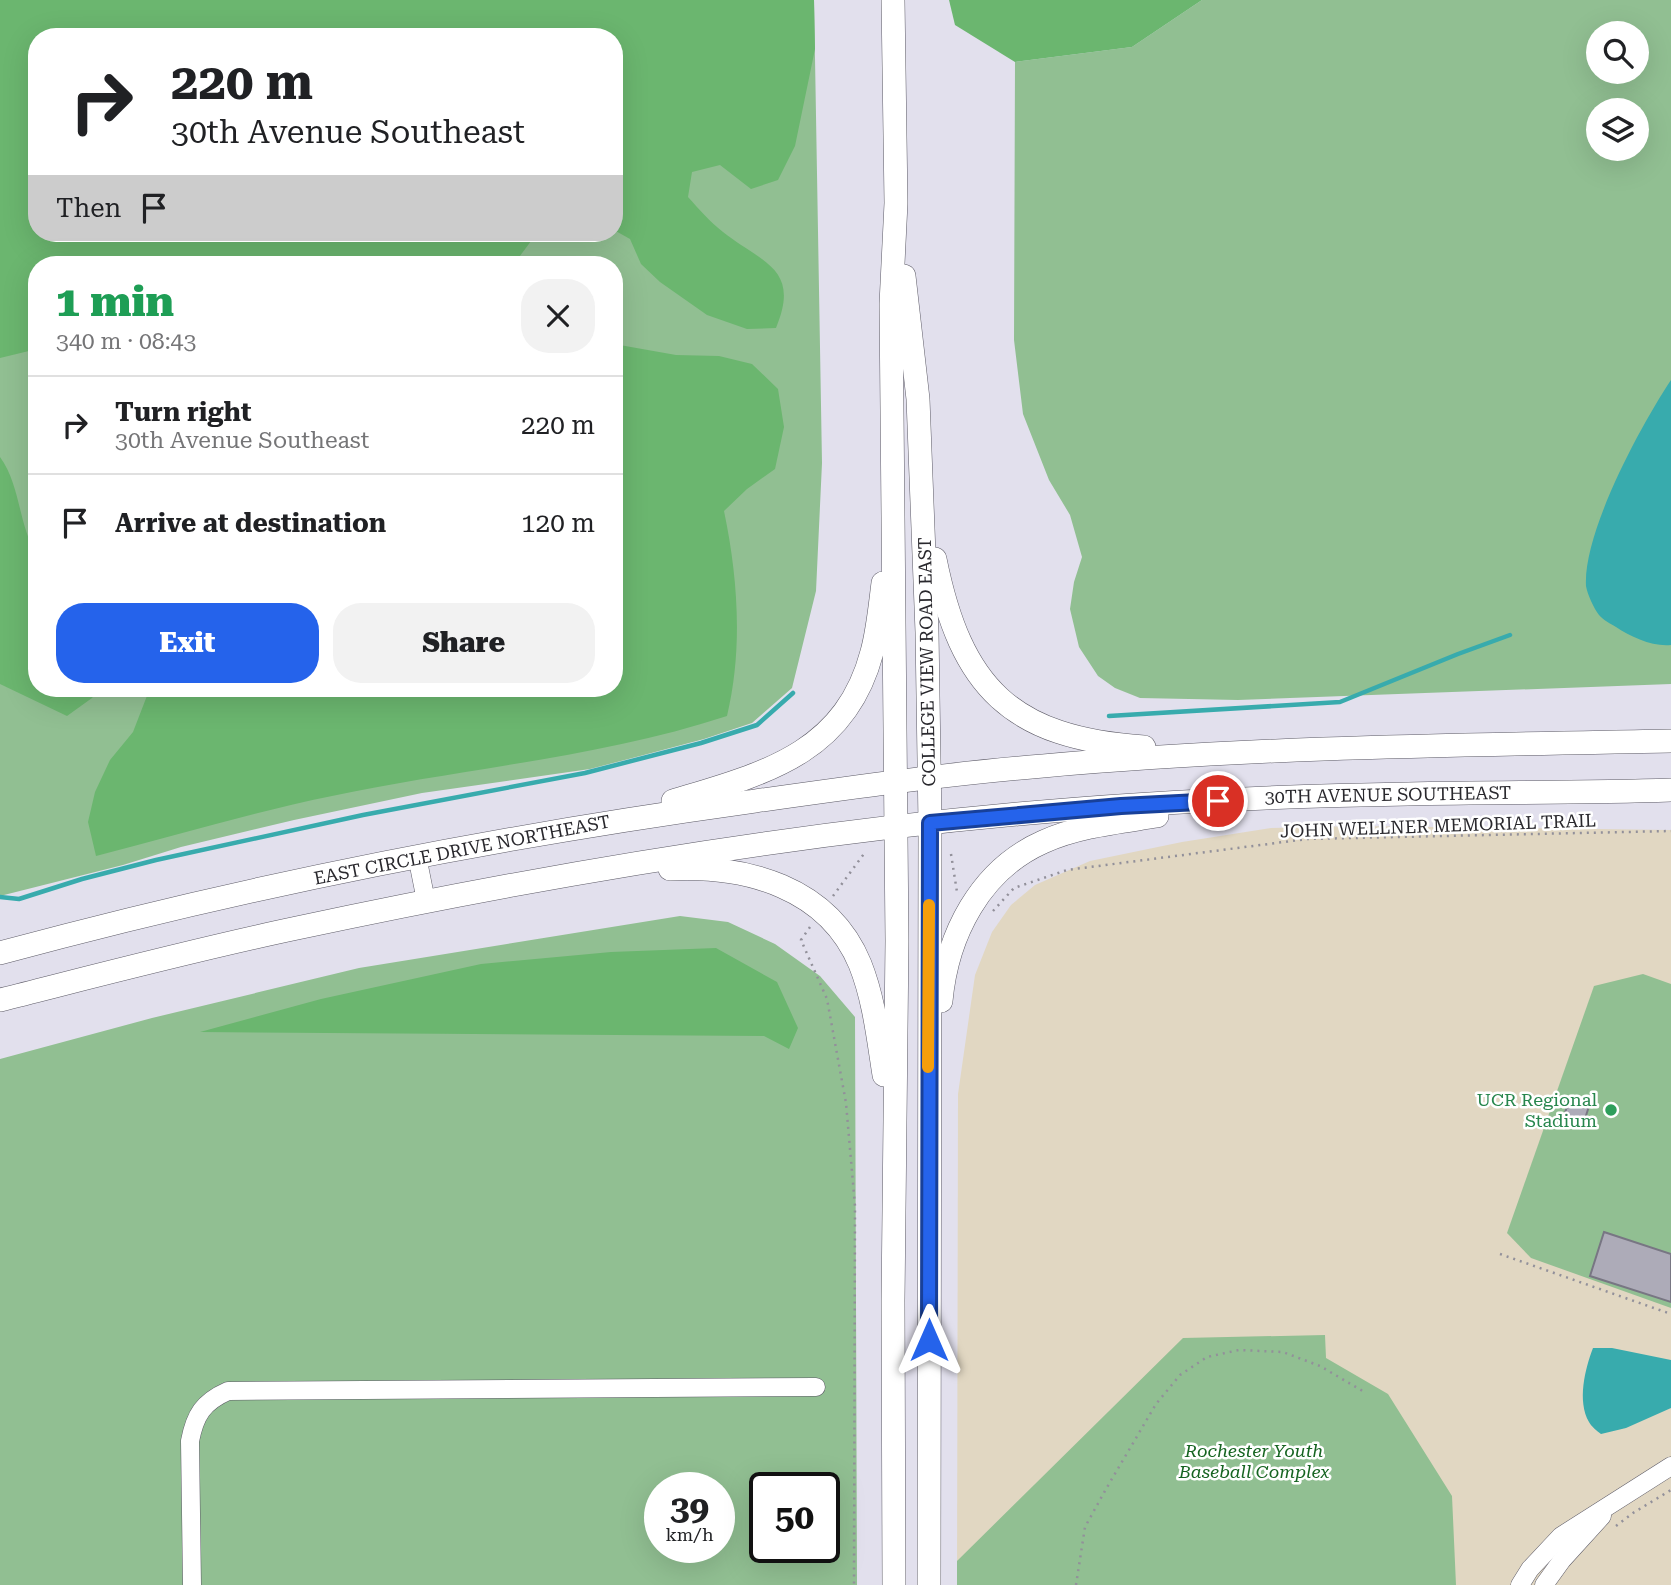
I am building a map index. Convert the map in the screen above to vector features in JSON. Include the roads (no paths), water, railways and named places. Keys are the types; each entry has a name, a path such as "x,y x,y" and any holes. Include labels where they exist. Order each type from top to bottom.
{"main road":[{"name":"COLLEGE VIEW ROAD EAST","path":"893,0 896,203 891,304 897,835 894,1585"},
{"name":"COLLEGE VIEW ROAD EAST","path":"896,203 918,399 928,632 929,1585"},
{"path":"921,456 932,543 953,628 970,662 989,688 1006,705 1039,724 1076,738 1175,749 1273,750 1671,741"},
{"path":"602,822 774,768 809,747 830,728 858,690 872,654 879,621 894,497"},
{"path":"929,777 1048,765 1273,750"},
{"name":"EAST CIRCLE DRIVE NORTHEAST","path":"0,953 265,888 417,856 602,822 929,777"},
{"name":"30TH AVENUE SOUTHEAST","path":"897,835 930,823 1121,806 1266,798 1671,790"},
{"path":"929,1150 945,972 956,936 971,906 984,888 1007,864 1045,841 1075,831 1266,798"},
{"path":"0,1000 293,928 555,876 810,837 897,835"},
{"path":"555,876 684,869 728,870 774,882 801,896 835,926 853,951 866,981 877,1030 894,1138"}],"street":[{"path":"417,856 426,901"},
{"path":"192,1585 190,1441 195,1419 215,1397 228,1391 816,1387"},
{"path":"1520,1585 1530,1569 1561,1536 1671,1466"},
{"path":"1544,1585 1562,1560 1615,1500"}],"water":[{"path":"1671,380 1671,645 1664,645 1635,638 1603,619 1593,605 1586,586 1594,537 1604,509 1630,451"},
{"path":"1593,1348 1612,1348 1671,1360 1671,1408 1626,1428 1599,1433 1589,1422 1583,1405 1585,1375"}],"waterway":[{"path":"1109,716 1340,702 1510,635"},
{"path":"0,897 19,899 156,860 363,815 585,773 701,743 757,725 793,693"}],"place":[{"name":"UCR Regional Stadium","path":"1611,1110"}],"park label":[{"name":"Rochester Youth Baseball Complex","path":"1254,1461"}]}
